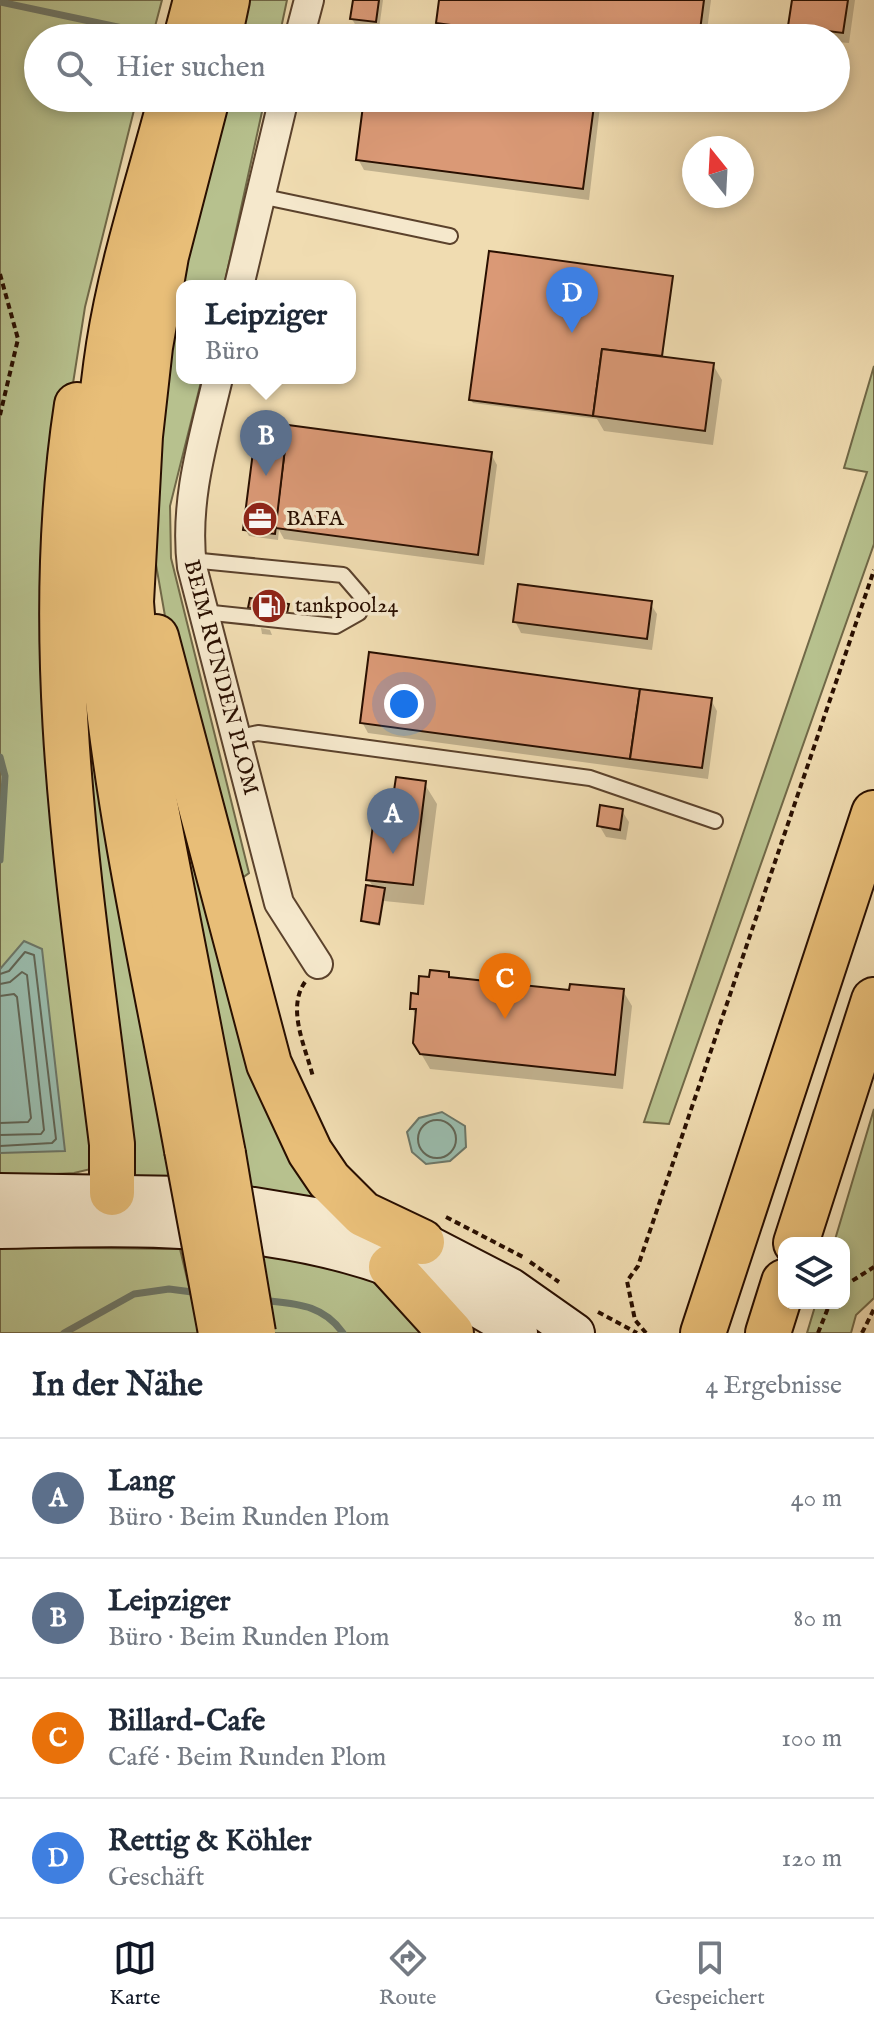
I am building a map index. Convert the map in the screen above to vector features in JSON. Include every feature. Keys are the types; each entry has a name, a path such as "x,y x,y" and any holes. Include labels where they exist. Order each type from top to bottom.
{"highway":[{"path":"190,24 196,0"},
{"path":"222,24 227,0"},
{"path":"167,112 109,345 97,528 99,624 111,735 205,1152 253,1333"},
{"path":"203,112 166,256 150,347 140,436 131,602 141,731 205,1152 221,1333"},
{"path":"112,1193 112,1144 65,742 60,630 70,452 81,377 131,253"},
{"path":"135,549 176,719 269,1064 310,1152 329,1180 363,1214 417,1241 451,1333"},
{"path":"703,1333 874,813"},
{"path":"798,1237 874,1000"},
{"path":"768,1333 778,1301"}],"main road":[{"path":"0,1193 187,1196 338,1221 417,1241 582,1319"},
{"path":"0,1229 114,1226 257,1233 320,1246 417,1241"},
{"path":"417,1241 454,1295 518,1333"}],"street":[{"path":"303,24 309,0"},
{"path":"240,280 281,112"},
{"name":"BEIM RUNDEN PLOM","path":"217,384 189,506 191,560 279,903 318,964"}],"lane":[{"path":"260,196 450,236"},
{"path":"191,560 343,575 362,597 359,613 336,626 203,612"},
{"path":"235,738 258,733 590,778 715,821"}],"path":[{"path":"0,274 18,339 0,415"},
{"path":"646,1333 635,1320 628,1301 627,1281 638,1266 874,570"},
{"path":"317,1089 296,1007 298,992 318,964"},
{"path":"417,1241 498,1242 566,1288"},
{"path":"850,1282 874,1267"},
{"path":"818,1333 828,1309"},
{"path":"862,1333 874,1309"},
{"path":"582,1319 613,1323 637,1333"}],"green space":[{"path":"0,0 162,0 156,24 24,24 24,112 134,112 85,307 63,447 101,1138 91,1169 74,1173 0,1177"},
{"path":"246,0 287,0 282,24 240,24"},
{"path":"217,112 262,112 225,280 181,280"},
{"path":"176,302 176,384 200,384 170,506 171,558 249,873 238,881 169,639 151,536 159,381"},
{"path":"874,366 874,544 669,1124 644,1122 867,472 844,468"},
{"path":"86,591 171,1180 125,1178 80,794"},
{"path":"178,771 322,1201 250,1188 162,775"},
{"path":"874,1109 874,1298 856,1315 851,1333 807,1333 814,1309 850,1309 850,1237 836,1237"},
{"path":"258,1243 320,1260 382,1285 418,1308 436,1333 273,1333"},
{"path":"0,1247 180,1249 200,1333 0,1333"}],"water":[{"path":"24,941 42,949 65,1151 0,1153 0,969"},
{"path":"442,1112 465,1126 466,1147 450,1161 426,1164 412,1152 407,1132 419,1118"}],"building":[{"path":"353,0 379,0 376,22 350,19"},
{"path":"439,0 704,0 701,24 436,23"},
{"path":"792,0 848,0 844,24 788,24"},
{"path":"362,112 593,112 583,189 356,160"},
{"path":"489,251 673,276 662,356 602,349 593,416 469,400"},
{"path":"602,349 714,363 705,431 593,416"},
{"path":"288,425 492,452 478,555 275,528"},
{"path":"254,444 285,448 275,534 243,530"},
{"path":"518,584 652,601 647,639 513,622"},
{"path":"250,598 289,604 287,613 248,608"},
{"path":"369,652 640,689 630,759 360,723"},
{"path":"640,689 712,698 702,768 630,759"},
{"path":"396,777 426,781 413,885 366,880 375,809 391,811"},
{"path":"600,805 623,809 620,830 597,826"},
{"path":"366,885 385,888 379,924 361,921"},
{"path":"430,970 449,972 449,977 569,990 570,984 624,989 615,1075 420,1054 413,1043 416,1009 410,1009 411,993 418,994 419,976 429,977"}],"waterway":[{"path":"0,2 103,24"},
{"path":"0,757 5,776 0,860"},
{"path":"64,1333 134,1294 169,1289 200,1293"},
{"path":"260,1300 316,1310 335,1323 343,1333"}],"place":[{"name":"Rettig & Köhler","path":"572,333"},
{"name":"Leipziger","path":"266,476"},
{"name":"BAFA","path":"260,519"},
{"name":"tankpool24","path":"269,606"},
{"name":"Lang","path":"393,854"},
{"name":"Billard-Cafe","path":"505,1019"}]}
